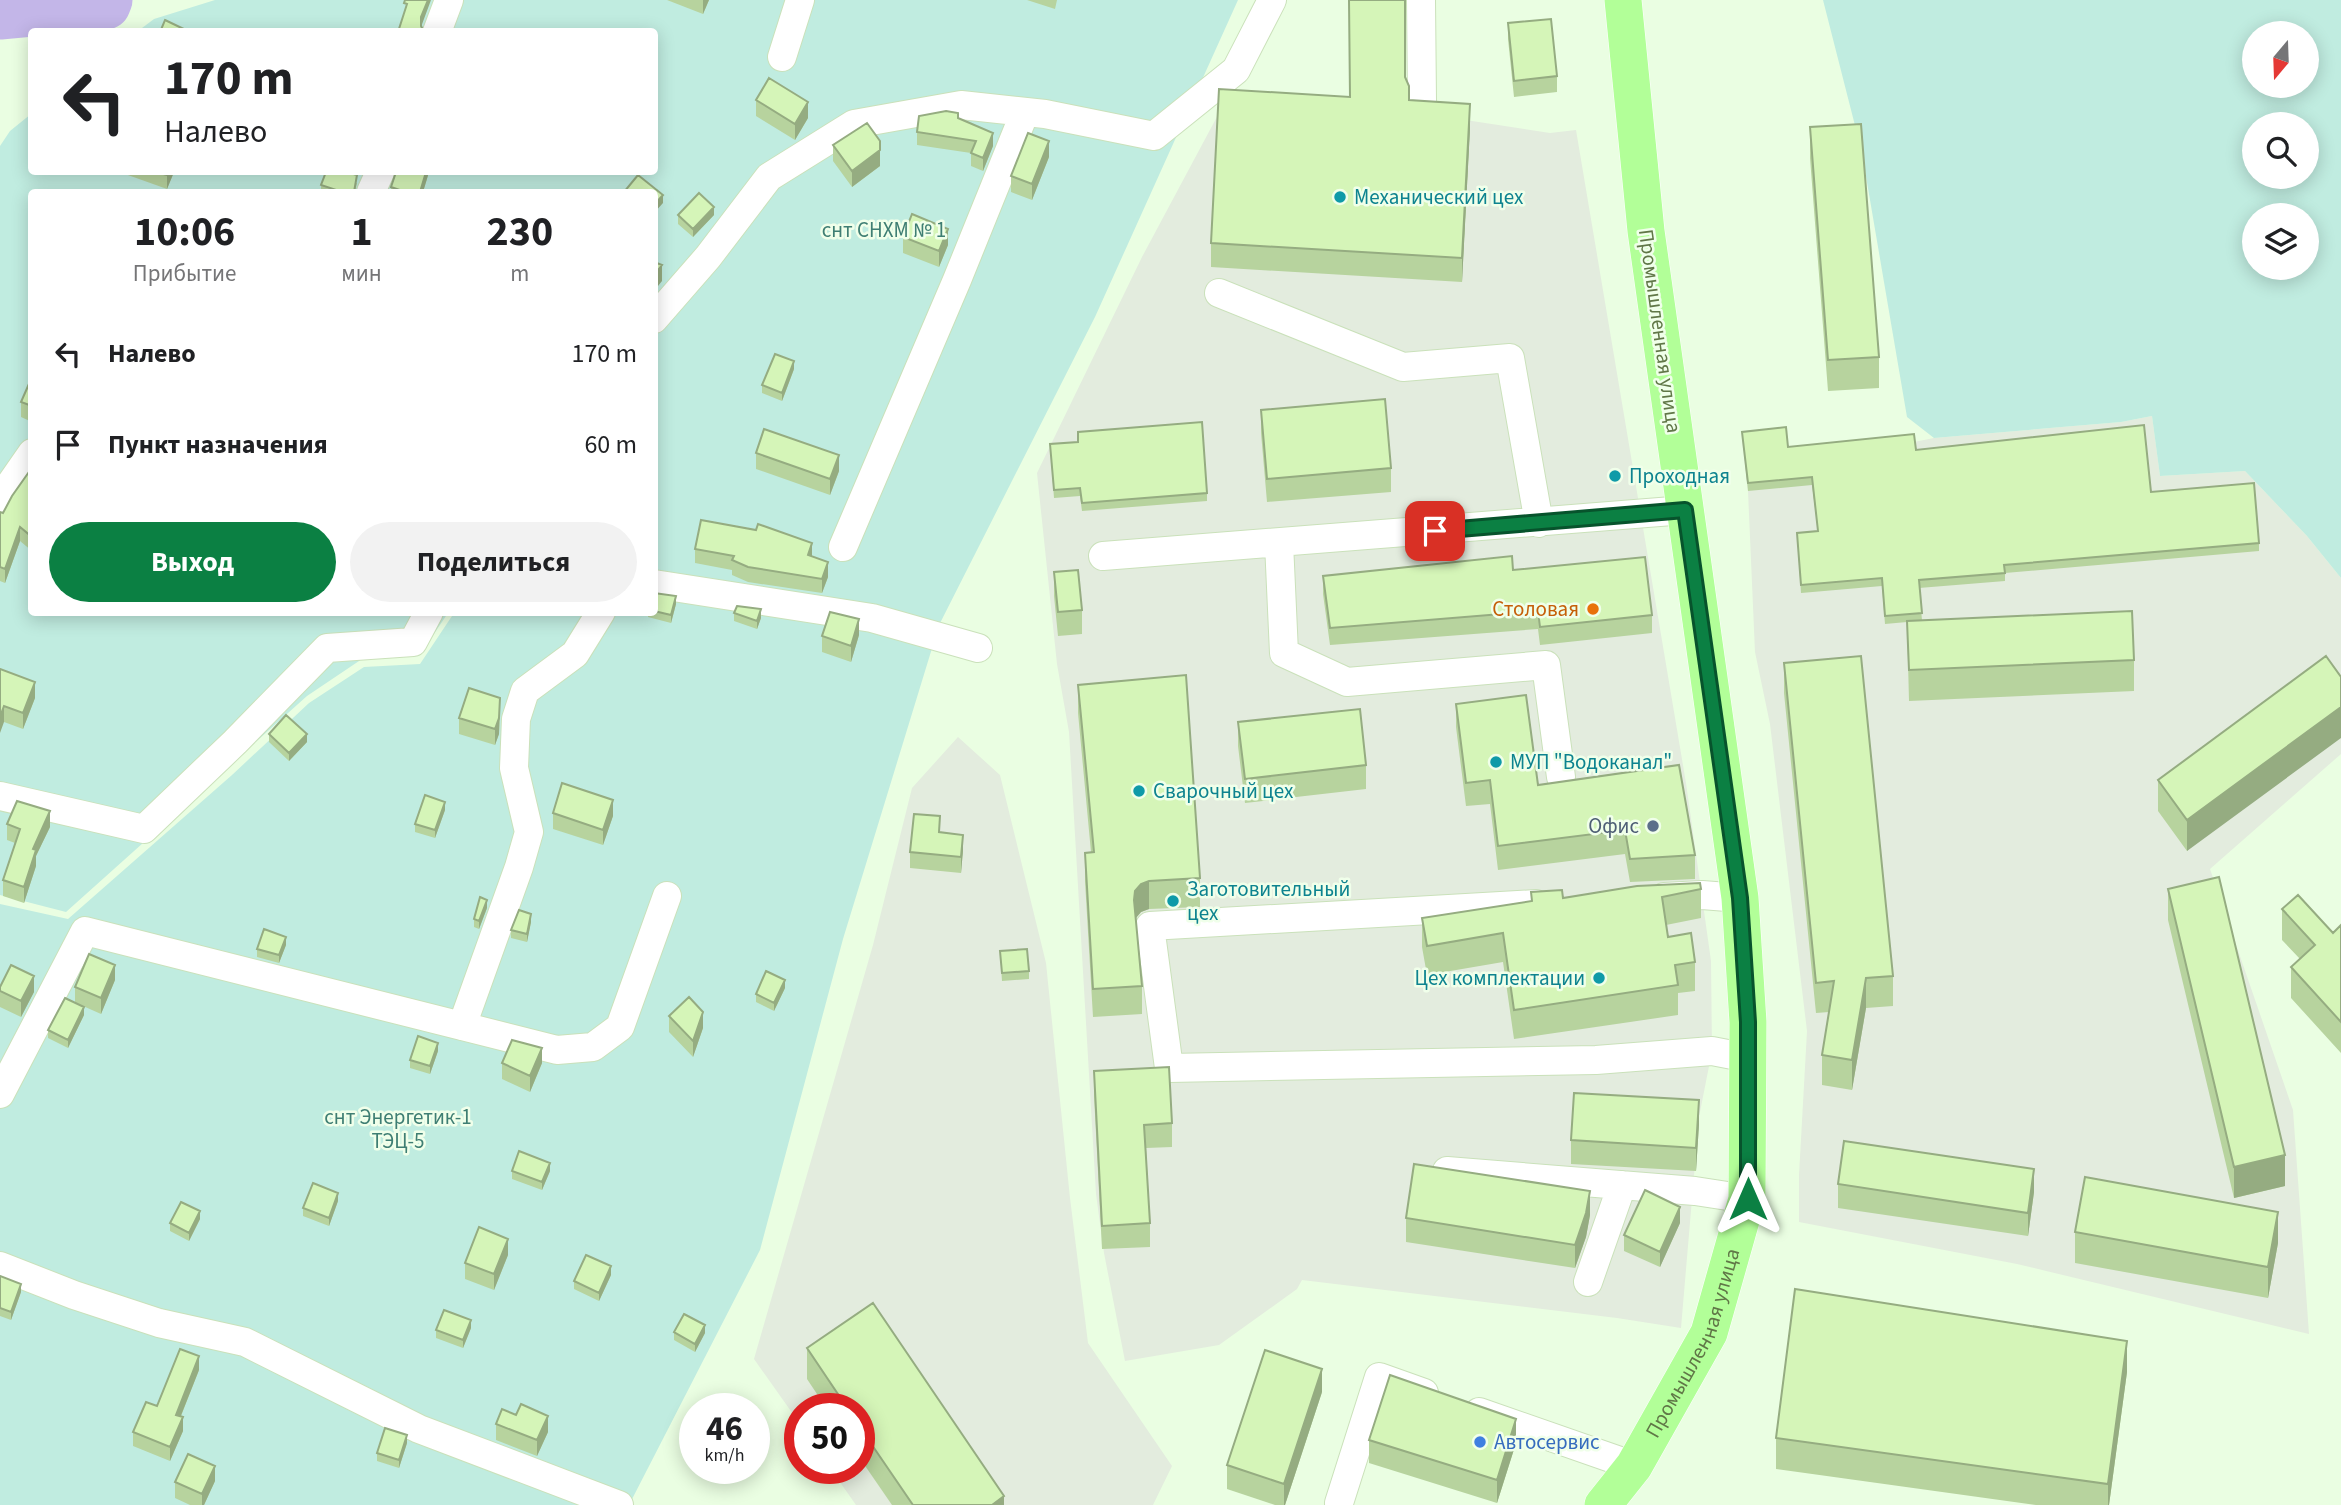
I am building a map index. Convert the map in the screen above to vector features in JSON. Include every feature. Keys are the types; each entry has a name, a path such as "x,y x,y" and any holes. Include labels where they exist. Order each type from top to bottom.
{"main road":[{"name":"Промышленная улица","path":"1603,1505 1634,1466 1709,1334 1748,1199 1748,1058 1740,898 1646,231 1623,0"}],"lane":[{"path":"438,28 449,0"},
{"path":"782,57 800,0"},
{"path":"658,314 708,257 769,177 854,124 961,105 1025,112 1154,136 1236,70 1272,0"},
{"path":"1420,0 1422,100"},
{"path":"843,547 957,280 1025,112"},
{"path":"1219,293 1403,367 1510,358 1539,523"},
{"path":"0,499 28,459"},
{"path":"1103,556 1685,510"},
{"path":"1279,543 1284,653 1347,682 1546,665 1562,777"},
{"path":"658,585 872,618 978,648"},
{"path":"0,796 144,829 235,742 327,648 413,642 427,616"},
{"path":"462,1026 529,832 514,768 516,719 525,691 575,654 599,616"},
{"path":"1633,899 1702,895 1740,898"},
{"path":"0,1094 85,931 557,1050 593,1047 620,1027 667,896"},
{"path":"1564,902 1150,926 1169,1068 1596,1060 1712,1051 1748,1058"},
{"path":"1447,1171 1695,1191 1748,1199"},
{"path":"1588,1282 1622,1185"},
{"path":"0,1266 74,1295 159,1323 245,1342 419,1429 620,1505"},
{"path":"1339,1503 1380,1377 1634,1466"}],"shaded area":[{"path":"1219,113 1459,119 1550,133 1576,130 1686,783 1711,961 1712,1051 1699,1117 1681,1328 1302,1280 1297,1289 1219,1345 1125,1361 1104,1253 1096,1194 1069,732 1057,664 1037,473 1142,257"},
{"path":"2152,416 2160,476 2245,471 2307,536 2341,578 2341,754 2210,869 2293,1110 2309,1334 2017,1264 1799,1222 1807,1031 1770,724 1755,652 1748,491 1742,440 1786,435 1788,455 1934,438 2121,422"},
{"path":"958,737 1000,775 1046,963 1088,1343 1172,1466 1153,1505 856,1505 841,1484 875,1484 875,1393 784,1393 784,1401 754,1359 873,945 912,788"}],"green space":[{"name":"снт Энергетик-1 ТЭЦ-5","path":"215,0 1238,0 1095,317 933,637 933,645 843,939 760,1250 687,1393 679,1393 679,1408 629,1505 0,1505 0,904 68,919 232,775 309,703 364,667 420,664 452,616 658,616 658,189 28,189 28,616 446,616 419,656 362,659 307,696 66,912 0,895 0,146 10,131 28,116 28,175 658,175 658,28 142,28 154,19"},
{"path":"1823,0 2341,0 2341,578 2307,536 2245,471 2160,476 2152,416 2121,422 1934,438 1907,417 1862,153"}],"building":[{"path":"405,0 428,0 421,17 422,28 399,28 407,4 404,3"},
{"name":"Механический цех","path":"1349,0 1405,0 1405,77 1409,86 1409,100 1470,104 1462,258 1211,243 1219,89 1350,97"},
{"path":"1551,19 1557,76 1514,81 1508,23"},
{"path":"165,20 182,28 162,28"},
{"path":"769,78 808,102 795,124 756,100"},
{"path":"946,111 958,113 958,118 993,133 983,158 971,153 976,141 917,132 919,116"},
{"path":"867,123 880,141 880,150 852,171 833,145"},
{"path":"1861,124 1879,357 1828,360 1810,127"},
{"path":"1028,133 1049,141 1032,184 1011,176"},
{"path":"325,175 357,175 355,189 333,189 321,185"},
{"path":"395,175 425,175 421,189 391,187"},
{"path":"638,175 656,189 626,189"},
{"path":"699,193 714,207 693,229 678,215"},
{"path":"912,214 948,229 939,251 903,237"},
{"path":"775,354 794,361 782,393 762,385"},
{"path":"28,386 28,405 21,402"},
{"path":"1385,399 1391,468 1267,479 1261,410"},
{"path":"1202,422 1207,493 1082,503 1080,488 1054,490 1050,444 1078,442 1078,432"},
{"path":"2144,425 2151,492 2254,483 2259,543 2004,565 2005,573 1919,580 1922,613 1885,616 1882,578 1801,585 1797,533 1818,531 1812,477 1748,483 1742,432 1786,427 1788,447 1914,434 1916,450"},
{"path":"764,429 839,455 830,479 756,453"},
{"path":"28,473 28,534 20,527 5,569 0,567 0,512 3,513"},
{"path":"701,520 756,530 758,524 812,543 808,555 828,562 822,579 748,567 732,560 734,556 695,549"},
{"path":"1512,556 1513,570 1645,557 1652,615 1540,627 1538,611 1330,628 1323,576"},
{"path":"1078,570 1082,610 1058,612 1054,572"},
{"path":"658,594 676,596 671,615 658,612"},
{"path":"737,606 761,609 757,621 734,613"},
{"path":"2132,611 2134,660 1909,670 1907,621"},
{"path":"830,612 859,619 851,646 822,636"},
{"path":"1861,656 1893,976 1866,978 1852,1060 1822,1055 1834,981 1816,983 1784,663"},
{"path":"2326,656 2341,677 2341,707 2187,820 2158,780"},
{"path":"0,669 35,682 23,713 4,706 0,717"},
{"name":"Сварочный цех","path":"1186,675 1200,878 1149,881 1141,884 1135,891 1134,900 1142,986 1093,989 1085,853 1094,852 1078,685"},
{"path":"469,688 500,698 499,718 495,729 459,718"},
{"path":"1526,695 1538,785 1679,765 1695,855 1630,859 1625,830 1498,846 1490,780 1466,783 1456,704"},
{"path":"1360,709 1366,765 1245,779 1238,722"},
{"path":"286,715 307,734 289,753 269,734"},
{"path":"562,783 613,800 603,830 553,813"},
{"path":"425,795 445,802 435,830 415,824"},
{"path":"17,801 50,811 33,849 36,850 24,887 3,880 20,829 7,824"},
{"path":"914,814 940,816 939,832 963,835 961,857 910,852"},
{"path":"2219,877 2285,1155 2234,1167 2168,889"},
{"name":"Цех комплектации","path":"1700,883 1701,889 1662,897 1668,937 1691,933 1695,962 1675,965 1678,985 1514,1010 1503,933 1427,946 1422,918 1532,901 1531,892 1562,890 1563,898 1637,886"},
{"path":"2298,895 2333,933 2341,925 2341,1022 2291,967 2315,945 2282,909"},
{"path":"480,897 487,900 479,921 474,919"},
{"path":"519,910 531,914 527,934 511,930"},
{"path":"264,929 286,937 279,955 257,949"},
{"path":"1027,949 1029,971 1002,973 1000,951"},
{"path":"89,954 115,965 101,998 75,987"},
{"path":"11,965 34,976 21,1001 0,991"},
{"path":"766,971 785,980 774,1003 756,994"},
{"path":"689,997 703,1012 693,1041 669,1016"},
{"path":"65,998 84,1007 68,1040 48,1030"},
{"path":"418,1036 438,1043 430,1066 410,1060"},
{"path":"512,1040 542,1048 530,1076 502,1063"},
{"path":"1169,1067 1172,1123 1144,1125 1150,1223 1102,1226 1094,1071"},
{"path":"1574,1093 1699,1100 1696,1148 1571,1140"},
{"path":"1844,1141 2034,1169 2028,1213 1838,1184"},
{"path":"519,1151 550,1163 542,1182 512,1171"},
{"path":"1414,1164 1590,1191 1575,1245 1406,1218"},
{"path":"2085,1177 2278,1212 2268,1267 2075,1232"},
{"path":"313,1183 338,1193 329,1218 303,1208"},
{"path":"1645,1190 1680,1207 1660,1252 1624,1235"},
{"path":"181,1202 200,1211 189,1233 170,1223"},
{"path":"479,1227 508,1239 494,1274 465,1263"},
{"path":"586,1255 611,1266 599,1293 574,1281"},
{"path":"0,1276 21,1284 11,1312 0,1308"},
{"path":"1795,1289 2127,1341 2108,1484 1776,1438"},
{"path":"873,1303 1004,1496 992,1505 913,1505 875,1449 875,1393 837,1393 807,1348"},
{"path":"444,1310 471,1320 463,1340 436,1330"},
{"path":"684,1314 705,1325 695,1344 674,1332"},
{"path":"180,1349 199,1356 176,1415 183,1417 170,1447 133,1432 146,1402 157,1406"},
{"path":"1265,1350 1322,1369 1284,1484 1227,1465"},
{"path":"1390,1375 1516,1419 1497,1480 1369,1440"},
{"path":"521,1404 548,1416 537,1440 496,1424 502,1409 516,1415"},
{"path":"385,1428 407,1435 399,1460 377,1453"},
{"path":"188,1454 215,1466 202,1494 175,1482"}],"waterway":[{"path":"0,15 106,5 108,0"}],"place":[{"name":"Механический цех","path":"1340,197"},
{"name":"Проходная","path":"1615,476"},
{"name":"Столовая","path":"1593,609"},
{"name":"МУП \"Водоканал\"","path":"1496,762"},
{"name":"Сварочный цех","path":"1139,791"},
{"name":"Офис","path":"1653,826"},
{"name":"Заготовительный цех","path":"1173,901"},
{"name":"Цех комплектации","path":"1599,978"},
{"name":"Автосервис","path":"1480,1442"}],"route":[{"path":"1435,531 1685,510 1740,898 1748,1022 1748,1199"}],"park label":[{"name":"снт СНХМ № 1","path":"884,230"}]}
